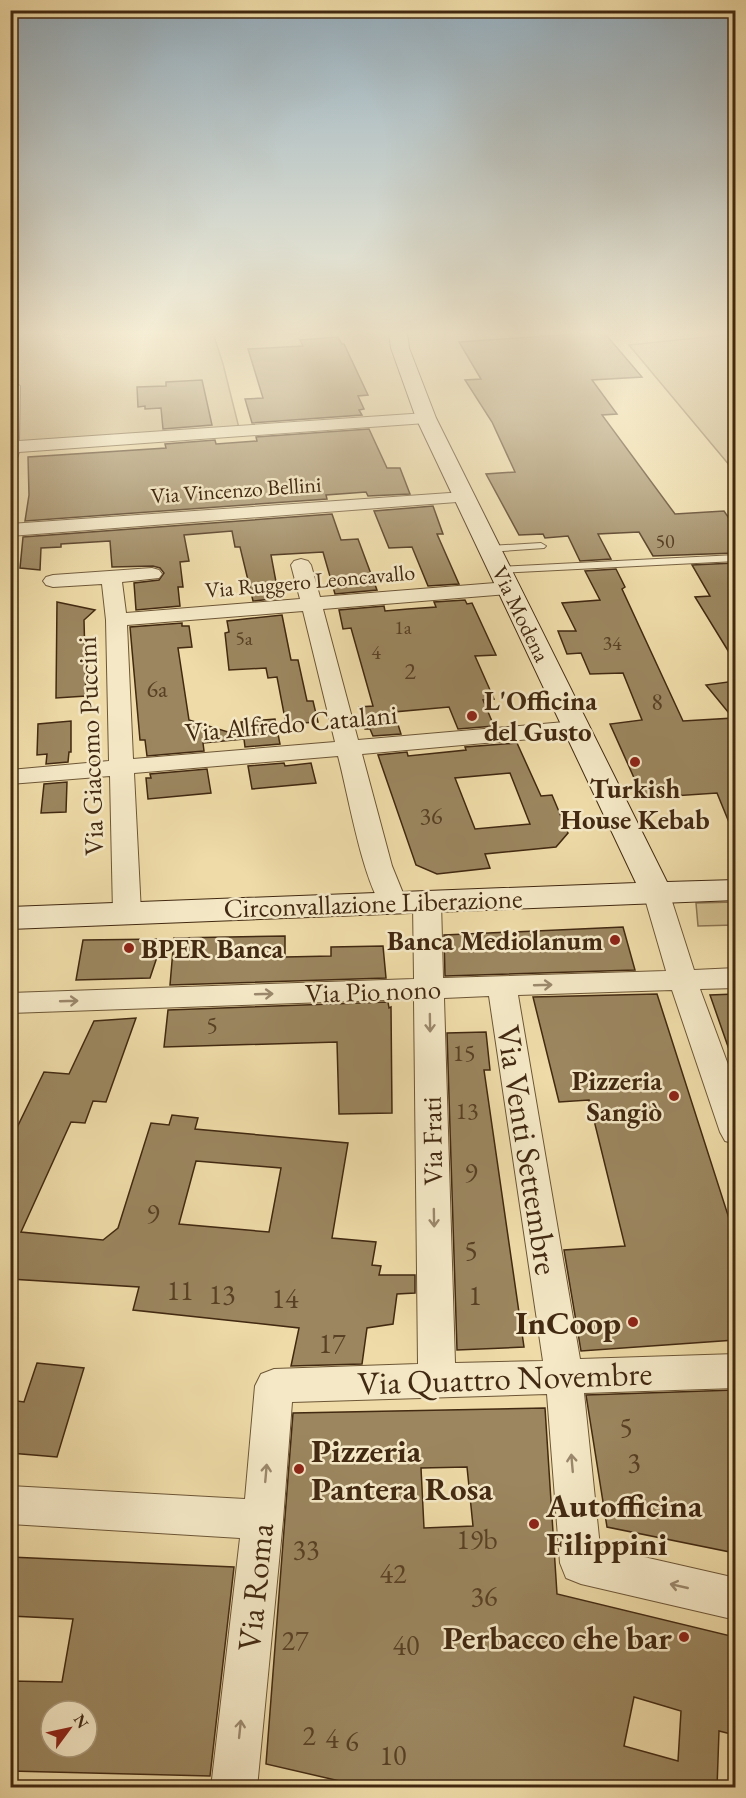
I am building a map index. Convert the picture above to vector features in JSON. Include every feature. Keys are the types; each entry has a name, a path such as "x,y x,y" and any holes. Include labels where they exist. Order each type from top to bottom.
{"main road":[{"name":"Via Modena","path":"426,418 656,892"},
{"name":"Circonvallazione Liberazione","path":"10,918 735,890"}],"street":[{"path":"12,417 11,450 426,418"},
{"name":"Via Vincenzo Bellini","path":"10,530 464,497"},
{"path":"301,565 379,866 393,903"},
{"name":"Via Ruggero Leoncavallo","path":"116,620 313,605 499,569"},
{"path":"53,582 152,574"},
{"name":"Via Giacomo Puccini","path":"111,577 116,620 127,913"},
{"name":"Via Alfredo Catalani","path":"10,777 576,728"},
{"path":"656,892 683,981 729,1094 735,1132"},
{"name":"Via Frati","path":"427,902 437,1380"},
{"name":"Via Pio nono","path":"10,1003 735,978"},
{"name":"Via Venti Settembre","path":"502,987 564,1376 581,1563 735,1599"},
{"name":"Via Quattro Novembre","path":"274,1386 735,1371"},
{"name":"Via Roma","path":"234,1788 274,1386"},
{"path":"10,1504 262,1520"}],"lane":[{"path":"499,569 541,546"},
{"path":"499,569 735,558"}],"shaded area":[{"path":"11,417 236,417 240,432 11,448"},
{"path":"689,417 735,417 735,472"},
{"path":"735,902 735,925 698,926 696,903"}],"building":[{"path":"162,417 210,417 212,425 163,429"},
{"path":"250,417 336,417 252,423"},
{"path":"489,417 603,417 675,514 724,511 735,527 735,553 653,556 639,532 598,534 611,559 580,561 568,536 545,538 543,534 519,535 486,474 515,472"},
{"path":"369,429 387,468 400,468 410,494 368,496 366,492 326,495 327,499 25,521 29,495 28,457 166,448 165,444 215,440 216,444 257,441 256,437"},
{"path":"433,506 443,534 437,534 459,584 428,586 412,547 389,548 374,511"},
{"path":"332,514 341,540 358,539 377,590 335,594 323,552 271,555 279,598 253,601 240,547 235,547 232,531 184,535 189,561 180,562 183,587 178,587 180,606 136,610 134,583 159,580 164,573 160,568 153,566 112,567 110,541 61,544 61,547 41,548 40,570 20,568 23,537"},
{"path":"735,563 735,662 695,597 710,596 692,565"},
{"path":"616,569 625,587 622,589 683,721 733,718 706,685 735,681 735,837 717,793 643,798 610,724 642,720 623,673 590,674 581,653 567,654 558,631 576,631 562,603 600,600 585,571"},
{"path":"465,600 467,604 472,603 496,655 475,656 494,699 483,700 494,726 458,729 449,707 394,712 401,734 373,736 370,729 365,729 359,707 373,706 351,628 343,629 339,610 384,606 385,611 436,607 434,602"},
{"path":"57,602 95,610 84,620 86,696 56,698"},
{"path":"282,615 291,660 298,660 307,701 313,701 318,722 286,724 277,677 268,678 266,668 229,670 225,633 229,632 227,621"},
{"path":"182,623 182,626 189,626 192,647 178,648 189,720 244,737 241,722 275,719 280,744 245,747 244,739 203,743 204,751 147,756 145,740 140,740 130,627"},
{"path":"71,721 71,752 69,752 68,762 46,764 47,754 37,755 38,724"},
{"path":"517,743 541,796 552,795 568,833 556,847 485,854 490,868 437,874 416,865 378,755 407,752 408,756 466,750 465,747","holes":["510,773 530,824 475,829 455,778"]},
{"path":"284,763 285,766 311,763 316,783 252,789 248,766"},
{"path":"207,769 211,793 148,799 146,778 151,778 150,774"},
{"path":"67,782 66,812 41,813 44,784"},
{"path":"623,927 635,970 445,976 444,935"},
{"path":"285,936 285,957 331,956 331,947 383,946 386,978 170,985 174,938"},
{"path":"163,939 150,978 76,980 83,940"},
{"path":"657,994 735,1237 735,1340 581,1351 564,1250 625,1246 589,1100 559,1102 533,997"},
{"path":"735,994 735,1058 732,1058 710,995"},
{"path":"388,1002 389,1008 391,1007 392,1113 339,1114 337,1042 164,1047 168,1010"},
{"path":"136,1018 106,1102 93,1101 85,1123 71,1122 21,1232 103,1240 118,1228 151,1123 169,1125 172,1115 198,1118 195,1129 348,1143 332,1238 376,1242 372,1265 381,1266 379,1275 415,1275 415,1293 397,1294 393,1324 367,1328 362,1364 291,1366 299,1328 133,1310 139,1287 10,1279 10,1142 44,1072 69,1074 94,1021","holes":["196,1161 281,1168 269,1232 179,1224"]},
{"path":"486,1032 490,1070 484,1070 524,1347 457,1350 447,1033"},
{"path":"37,1363 84,1368 57,1457 10,1453 10,1400 24,1402"},
{"path":"735,1390 735,1553 607,1527 586,1395"},
{"path":"545,1408 557,1594 735,1637 735,1735 719,1731 717,1788 370,1788 266,1764 293,1413","holes":["467,1467 473,1526 424,1528 421,1468","634,1697 681,1711 678,1761 624,1746"]},
{"path":"10,1557 234,1567 210,1776 10,1771 10,1681 62,1682 73,1619 10,1616"}],"place":[{"name":"L'Officina del Gusto","path":"472,716"},
{"name":"Turkish House Kebab","path":"635,762"},
{"name":"Banca Mediolanum","path":"615,940"},
{"name":"BPER Banca","path":"129,948"},
{"name":"Pizzeria Sangiò","path":"674,1096"},
{"name":"InCoop","path":"633,1322"},
{"name":"Pizzeria Pantera Rosa","path":"299,1469"},
{"name":"Autofficina Filippini","path":"534,1524"},
{"name":"Perbacco che bar","path":"684,1637"}]}
